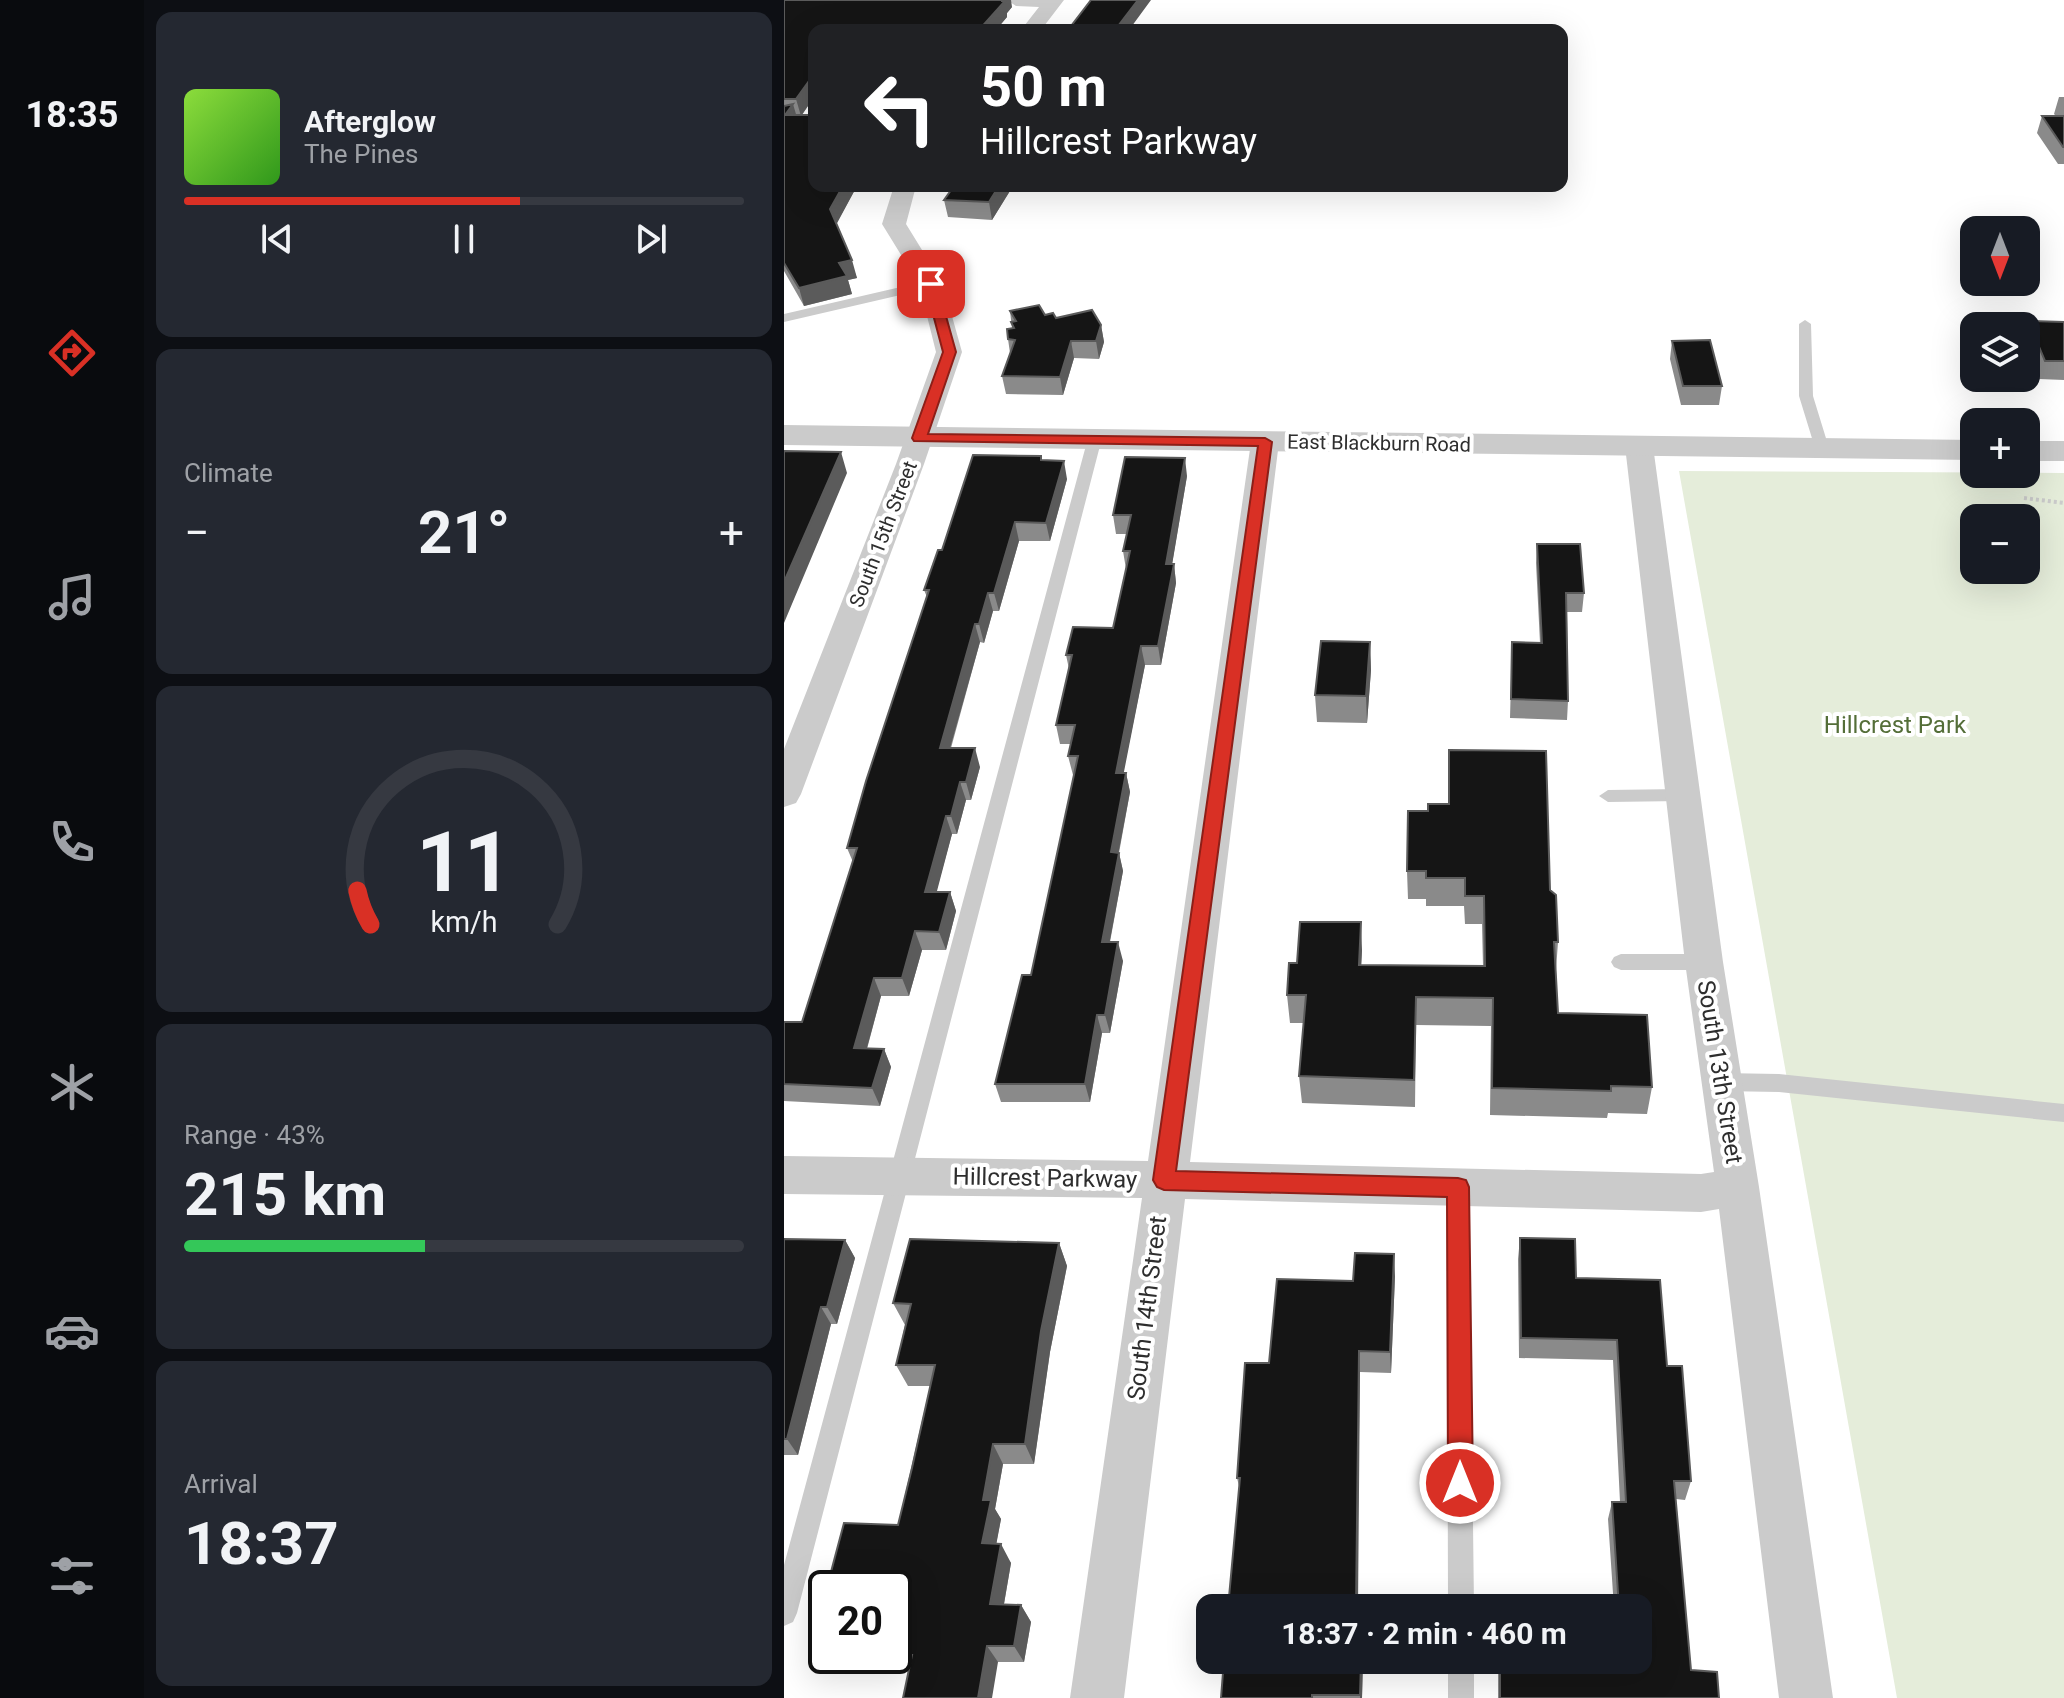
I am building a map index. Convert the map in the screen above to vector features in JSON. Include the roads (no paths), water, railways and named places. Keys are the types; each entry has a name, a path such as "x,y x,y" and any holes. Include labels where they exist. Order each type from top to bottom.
{"street":[{"path":"1016,0 1054,1"},
{"path":"1036,24 1054,1"},
{"name":"South 15th Street","path":"784,794 949,352 931,284 894,224 903,192"},
{"name":"East Blackburn Road","path":"784,435 1960,450"},
{"name":"South 14th Street","path":"1097,1698 1265,442"},
{"name":"South 13th Street","path":"1639,446 1704,962 1738,1187 1806,1698"},
{"path":"2040,451 2064,451"},
{"name":"Hillcrest Parkway","path":"784,1175 1164,1180 1701,1193 1738,1187"}],"lane":[{"path":"784,318 931,284"},
{"path":"1805,324 1806,396 1822,448"},
{"path":"784,1613 1095,438"},
{"path":"1608,796 1682,795"},
{"path":"1621,962 1704,962"},
{"path":"1721,1082 1779,1083 2064,1113"},
{"path":"1458,1187 1461,1594"},
{"path":"1461,1674 1461,1698"}],"park label":[{"name":"Hillcrest Park","path":"1895,725"}]}
